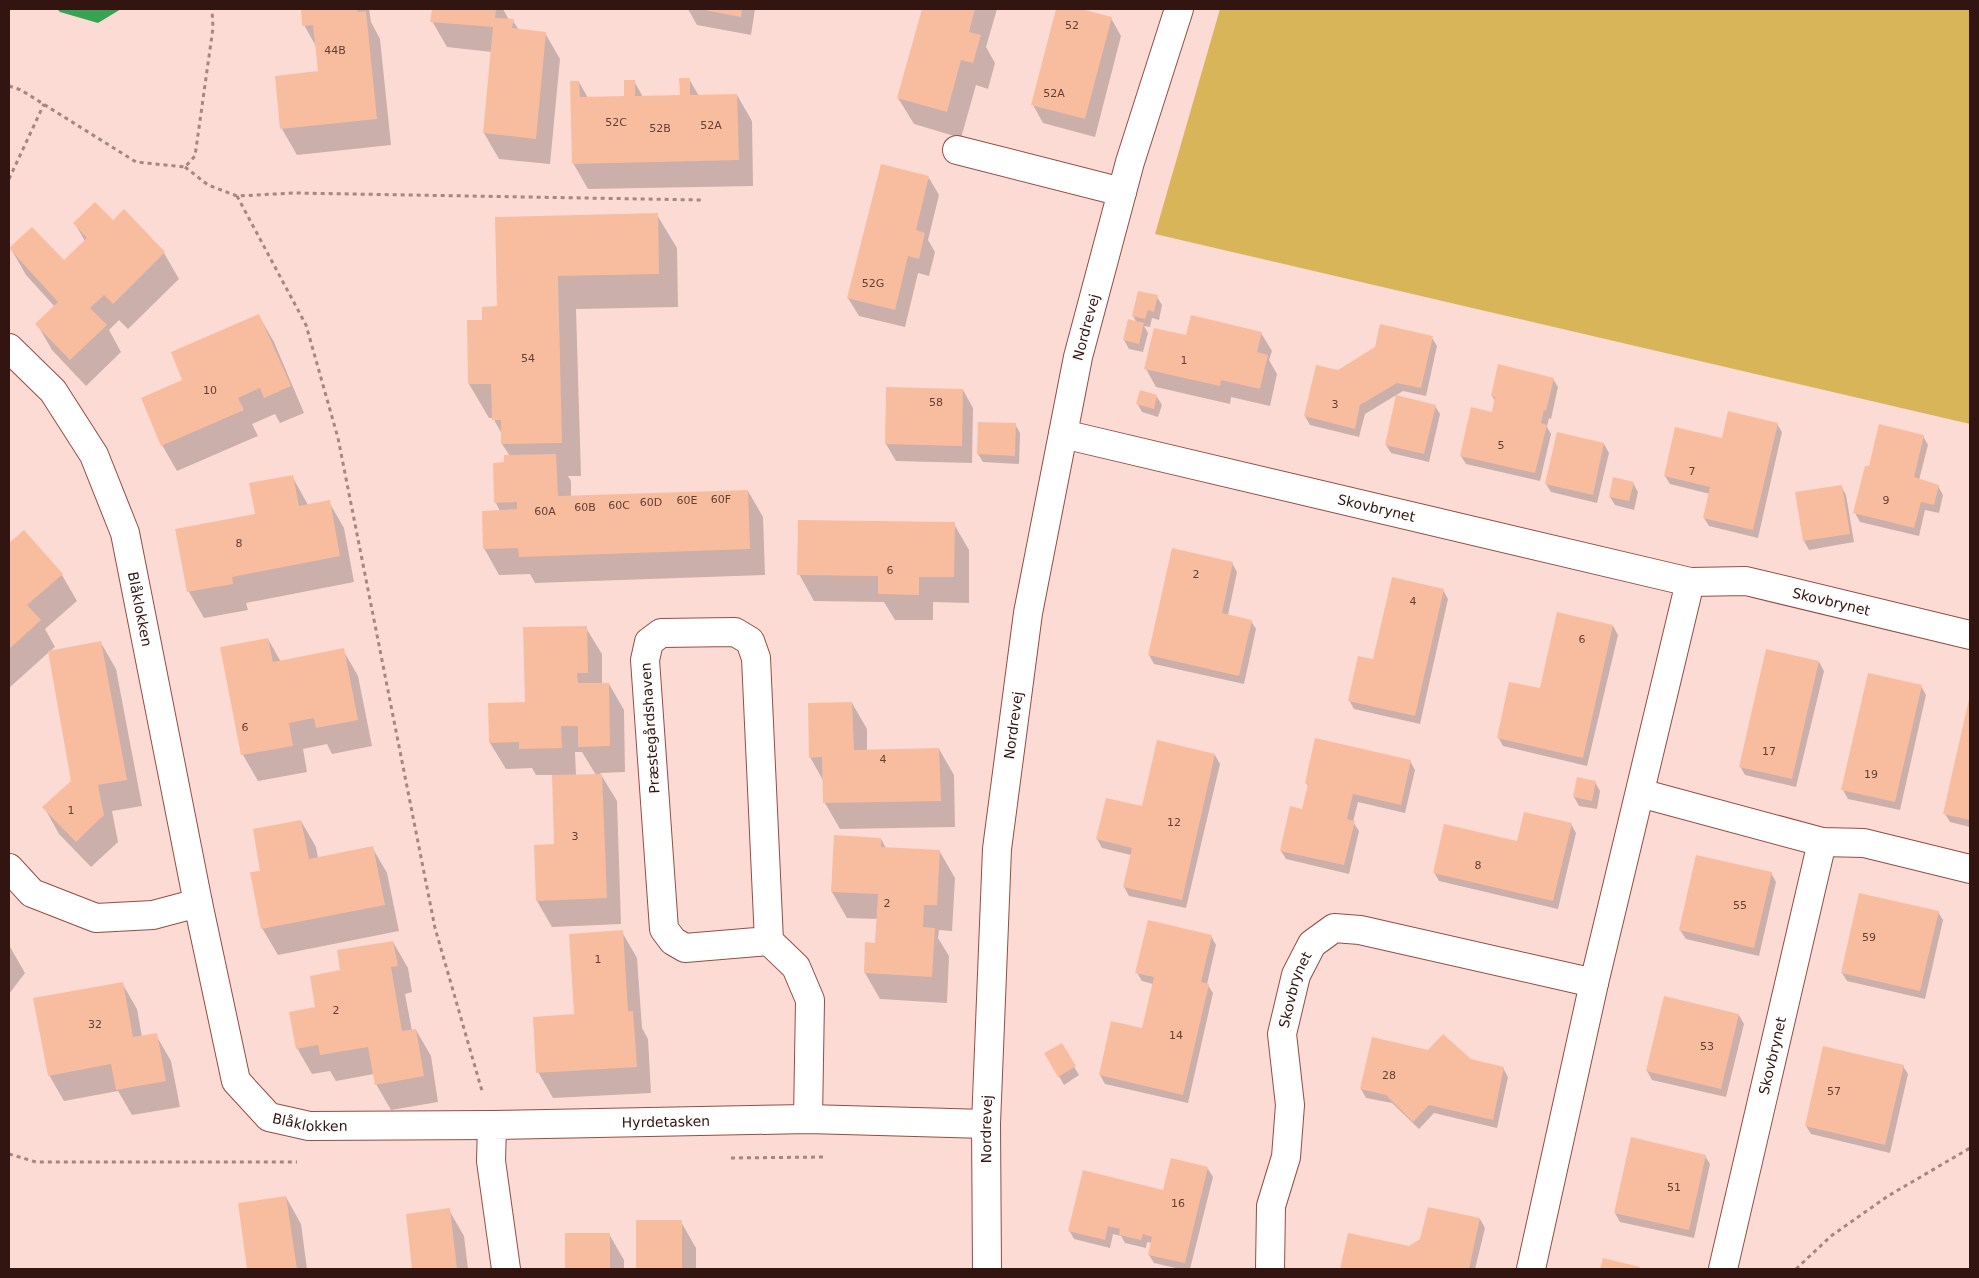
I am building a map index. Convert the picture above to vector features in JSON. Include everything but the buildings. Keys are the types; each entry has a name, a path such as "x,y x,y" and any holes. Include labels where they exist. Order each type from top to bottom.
{"street":[{"name":"Nordrevej","path":"987,1269 986,1124 997,849 1028,613 1078,357 1122,192 1179,9"},
{"path":"958,150 1122,192"},
{"name":"Blåklokken","path":"9,348 53,391 94,455 125,533 198,903 236,1081 269,1118 309,1126 492,1125"},
{"name":"Skovbrynet","path":"1063,434 1690,582 1746,581 1970,635"},
{"path":"1531,1269 1594,983 1690,582"},
{"name":"Præstegårdshaven","path":"735,632 750,641 756,658 769,941 685,948 673,941 664,929 645,660 649,642 660,633 735,632"},
{"path":"1640,793 1822,842 1864,843 1970,869"},
{"name":"Skovbrynet","path":"1723,1269 1822,842"},
{"path":"9,868 32,894 96,918 153,915 198,903"},
{"name":"Skovbrynet","path":"1270,1269 1271,1206 1286,1157 1290,1105 1282,1034 1296,975 1312,944 1334,928 1360,930 1594,983"},
{"path":"769,941 796,967 810,1000 808,1119"},
{"name":"Hyrdetasken","path":"492,1125 808,1119 986,1124"},
{"path":"492,1125 491,1161 506,1269"}],"path":[{"path":"185,168 195,156 213,28 212,9"},
{"path":"9,86 21,90 136,162 185,168 208,186 237,196 294,193 701,200"},
{"path":"9,179 44,104"},
{"path":"237,196 306,325 338,438 436,928 492,1125"},
{"path":"1796,1269 1831,1236 1888,1196 1970,1148"}],"shaded area":[{"path":"57,9 121,9 98,23 60,12"},
{"path":"1220,9 1970,9 1970,424 1155,234"}]}
